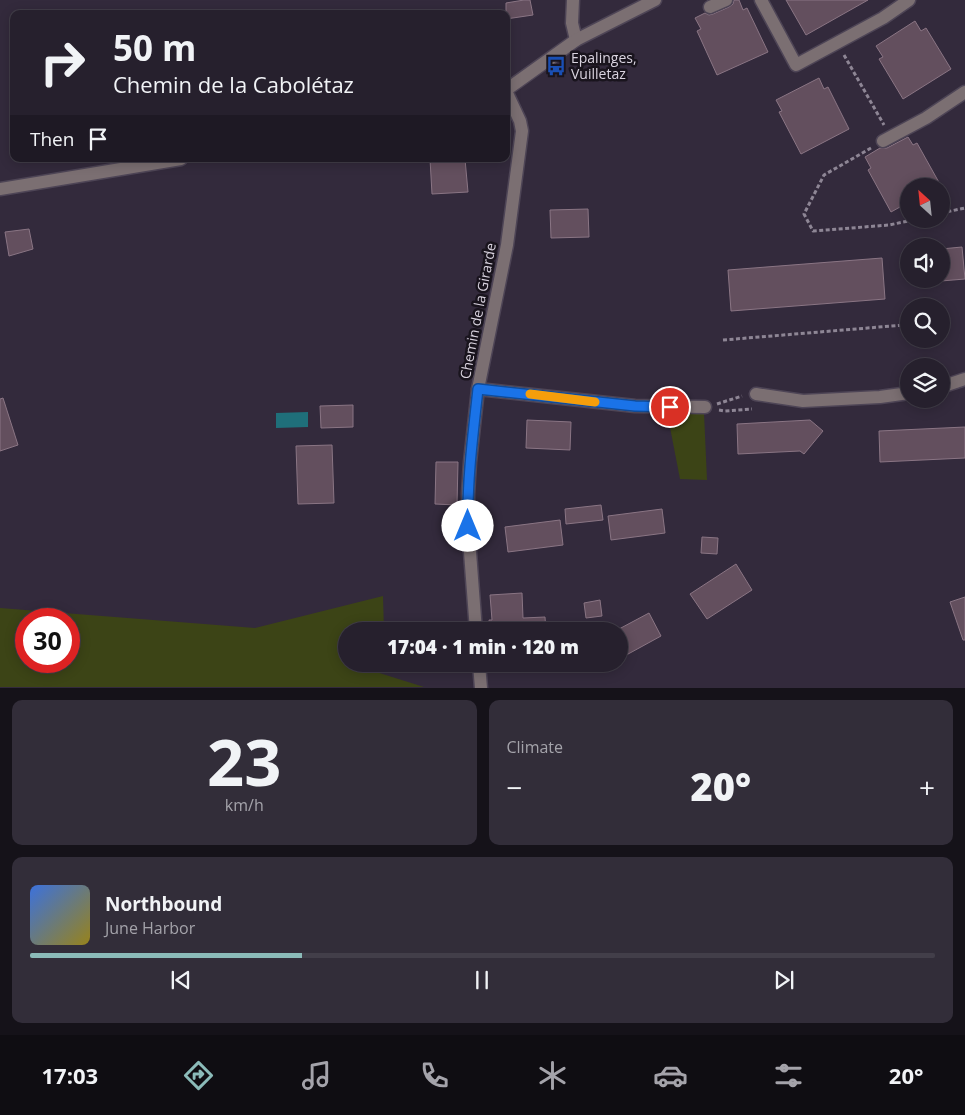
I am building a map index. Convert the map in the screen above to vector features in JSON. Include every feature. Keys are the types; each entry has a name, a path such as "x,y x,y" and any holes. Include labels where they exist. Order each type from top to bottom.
{"street":[{"path":"573,0 572,22 576,40"},
{"path":"510,87 576,40 655,0"},
{"path":"710,7 726,0"},
{"path":"761,0 796,64 883,18 909,0"},
{"path":"887,139 926,118 965,92"},
{"name":"Chemin de la Girarde","path":"475,622 468,514 470,462 507,245 522,131 520,121 510,99"},
{"path":"0,189 163,162"},
{"path":"950,384 965,379"},
{"path":"483,389 635,406 705,407"},
{"path":"756,394 803,401 900,394"},
{"path":"479,672 481,688"}],"path":[{"path":"837,44 887,139 824,175 804,214 813,231 900,223"},
{"path":"950,212 965,208"},
{"path":"723,340 900,325"},
{"path":"705,407 738,397 756,394"}],"green space":[{"path":"667,412 704,413 707,480 680,479"},
{"path":"383,596 384,622 338,622 338,672 376,672 424,687 0,687 0,608 15,609 15,673 80,673 80,614 255,628"}],"water":[{"path":"308,412 308,427 276,428 276,413"}],"building":[{"path":"530,0 533,15 510,18 510,10 506,10 506,3"},
{"path":"734,0 739,0 743,10 747,8 768,52 717,75 697,31 701,29 695,18 705,13 713,14 729,7 733,4"},
{"path":"786,0 868,0 806,35"},
{"path":"915,21 921,31 926,28 951,69 903,99 879,59 883,57 876,46"},
{"path":"819,78 824,89 828,87 849,129 801,154 779,112 782,111 776,100"},
{"path":"908,137 913,145 917,143 937,178 900,178 900,207 891,212 868,170 871,168 865,157 880,148 887,148"},
{"path":"430,162 465,162 468,192 432,194"},
{"path":"588,209 589,237 551,238 550,210"},
{"path":"29,229 33,249 9,256 5,232"},
{"path":"962,247 965,279 950,280 950,248"},
{"path":"882,258 885,299 731,311 728,270"},
{"path":"3,398 18,445 0,451 0,399"},
{"path":"353,405 353,427 321,428 320,406"},
{"path":"527,420 571,422 570,450 526,448"},
{"path":"810,420 823,431 804,454 800,451 738,454 737,424"},
{"path":"965,427 965,458 880,462 879,431"},
{"path":"332,445 334,503 298,504 296,446"},
{"path":"436,462 458,462 457,505 435,504"},
{"path":"601,505 603,520 566,524 565,509"},
{"path":"662,509 665,533 611,540 608,516"},
{"path":"560,520 563,545 508,552 505,527"},
{"path":"702,537 718,538 717,554 701,553"},
{"path":"736,564 752,590 707,619 690,594"},
{"path":"522,593 523,618 545,617 545,622 489,622 489,620 492,620 490,595"},
{"path":"965,597 965,640 963,640 950,602"},
{"path":"600,600 602,616 586,618 584,603"},
{"path":"649,613 661,636 628,654 628,624"}],"slow traffic":[{"path":"530,394 595,402"}],"place":[{"name":"Epalinges, Vuilletaz","path":"556,66"}],"route":[{"path":"468,526 470,462 478,389 635,406 670,407"}]}
